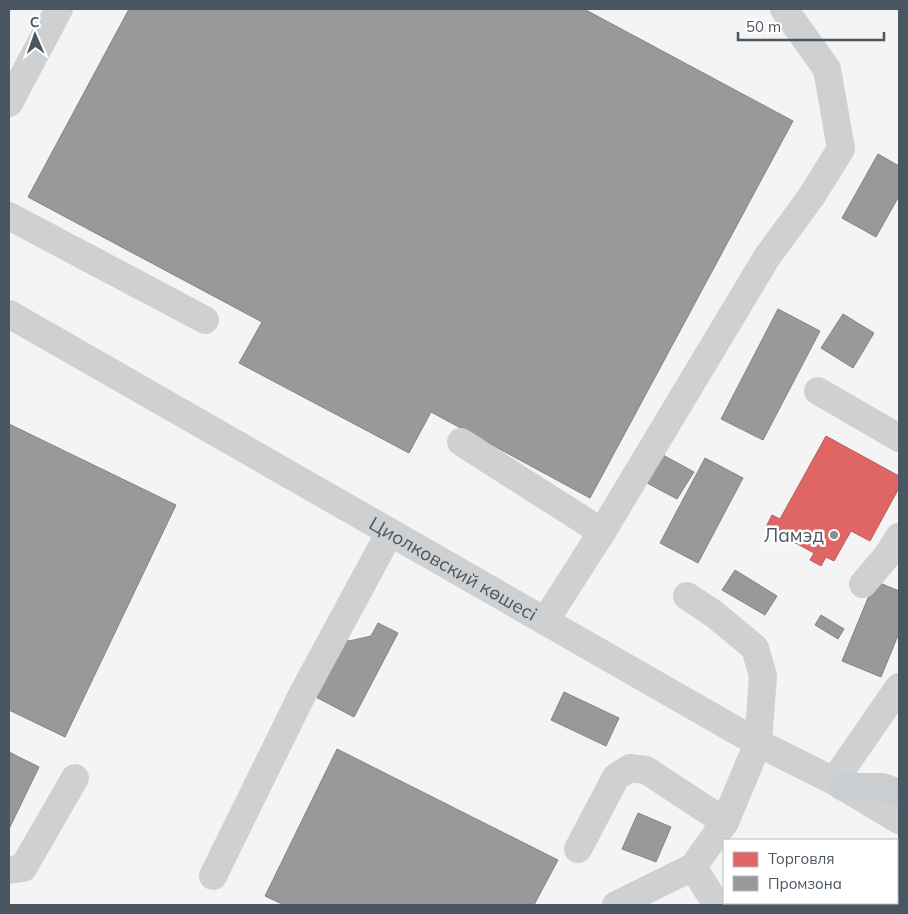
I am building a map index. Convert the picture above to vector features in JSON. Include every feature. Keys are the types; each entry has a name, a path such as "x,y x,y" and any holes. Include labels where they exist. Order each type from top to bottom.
{"main road":[{"path":"839,784 883,787 899,794"}],"street":[{"path":"9,102 59,9"},
{"path":"546,622 767,257 812,197 841,149 827,69 784,9"},
{"path":"9,216 205,320"},
{"name":"Циолковский көшесі","path":"9,314 758,743 839,784 899,820"},
{"path":"818,391 899,438"},
{"path":"461,442 602,532"},
{"path":"213,876 302,695 390,532"},
{"path":"864,584 895,553"},
{"path":"616,905 693,866 720,838 758,743 763,676 755,648 714,614 686,596"},
{"path":"839,784 899,687"},
{"path":"578,850 616,777 630,768 646,770 720,838"},
{"path":"9,870 23,868 75,778"},
{"path":"693,866 717,905"}],"building: Торговля":[{"path":"826,436 899,476 899,488 870,541 851,531 834,561 826,557 821,566 810,560 814,553 766,527 772,515 780,519"}],"building: Промзона":[{"path":"129,9 584,9 793,121 590,498 431,412 409,453 239,363 262,322 28,197"},
{"path":"878,154 899,166 899,196 876,237 842,218"},
{"path":"778,309 820,331 763,440 721,419"},
{"path":"843,314 874,333 853,368 821,348"},
{"path":"9,424 176,505 65,737 9,710"},
{"path":"663,455 694,472 677,499 647,483"},
{"path":"705,458 743,478 698,563 660,543"},
{"path":"735,570 777,596 765,615 722,590"},
{"path":"875,581 899,591 899,633 881,677 842,661"},
{"path":"821,615 844,629 838,639 815,625"},
{"path":"378,623 398,633 354,717 312,695 342,638 349,641 371,636"},
{"path":"564,692 619,718 606,746 551,720"},
{"path":"337,749 558,860 534,905 284,905 265,896"},
{"path":"9,752 39,767 9,829"},
{"path":"638,813 671,827 656,862 622,849"}],"place":[{"name":"Ламэд","path":"834,535"}]}
